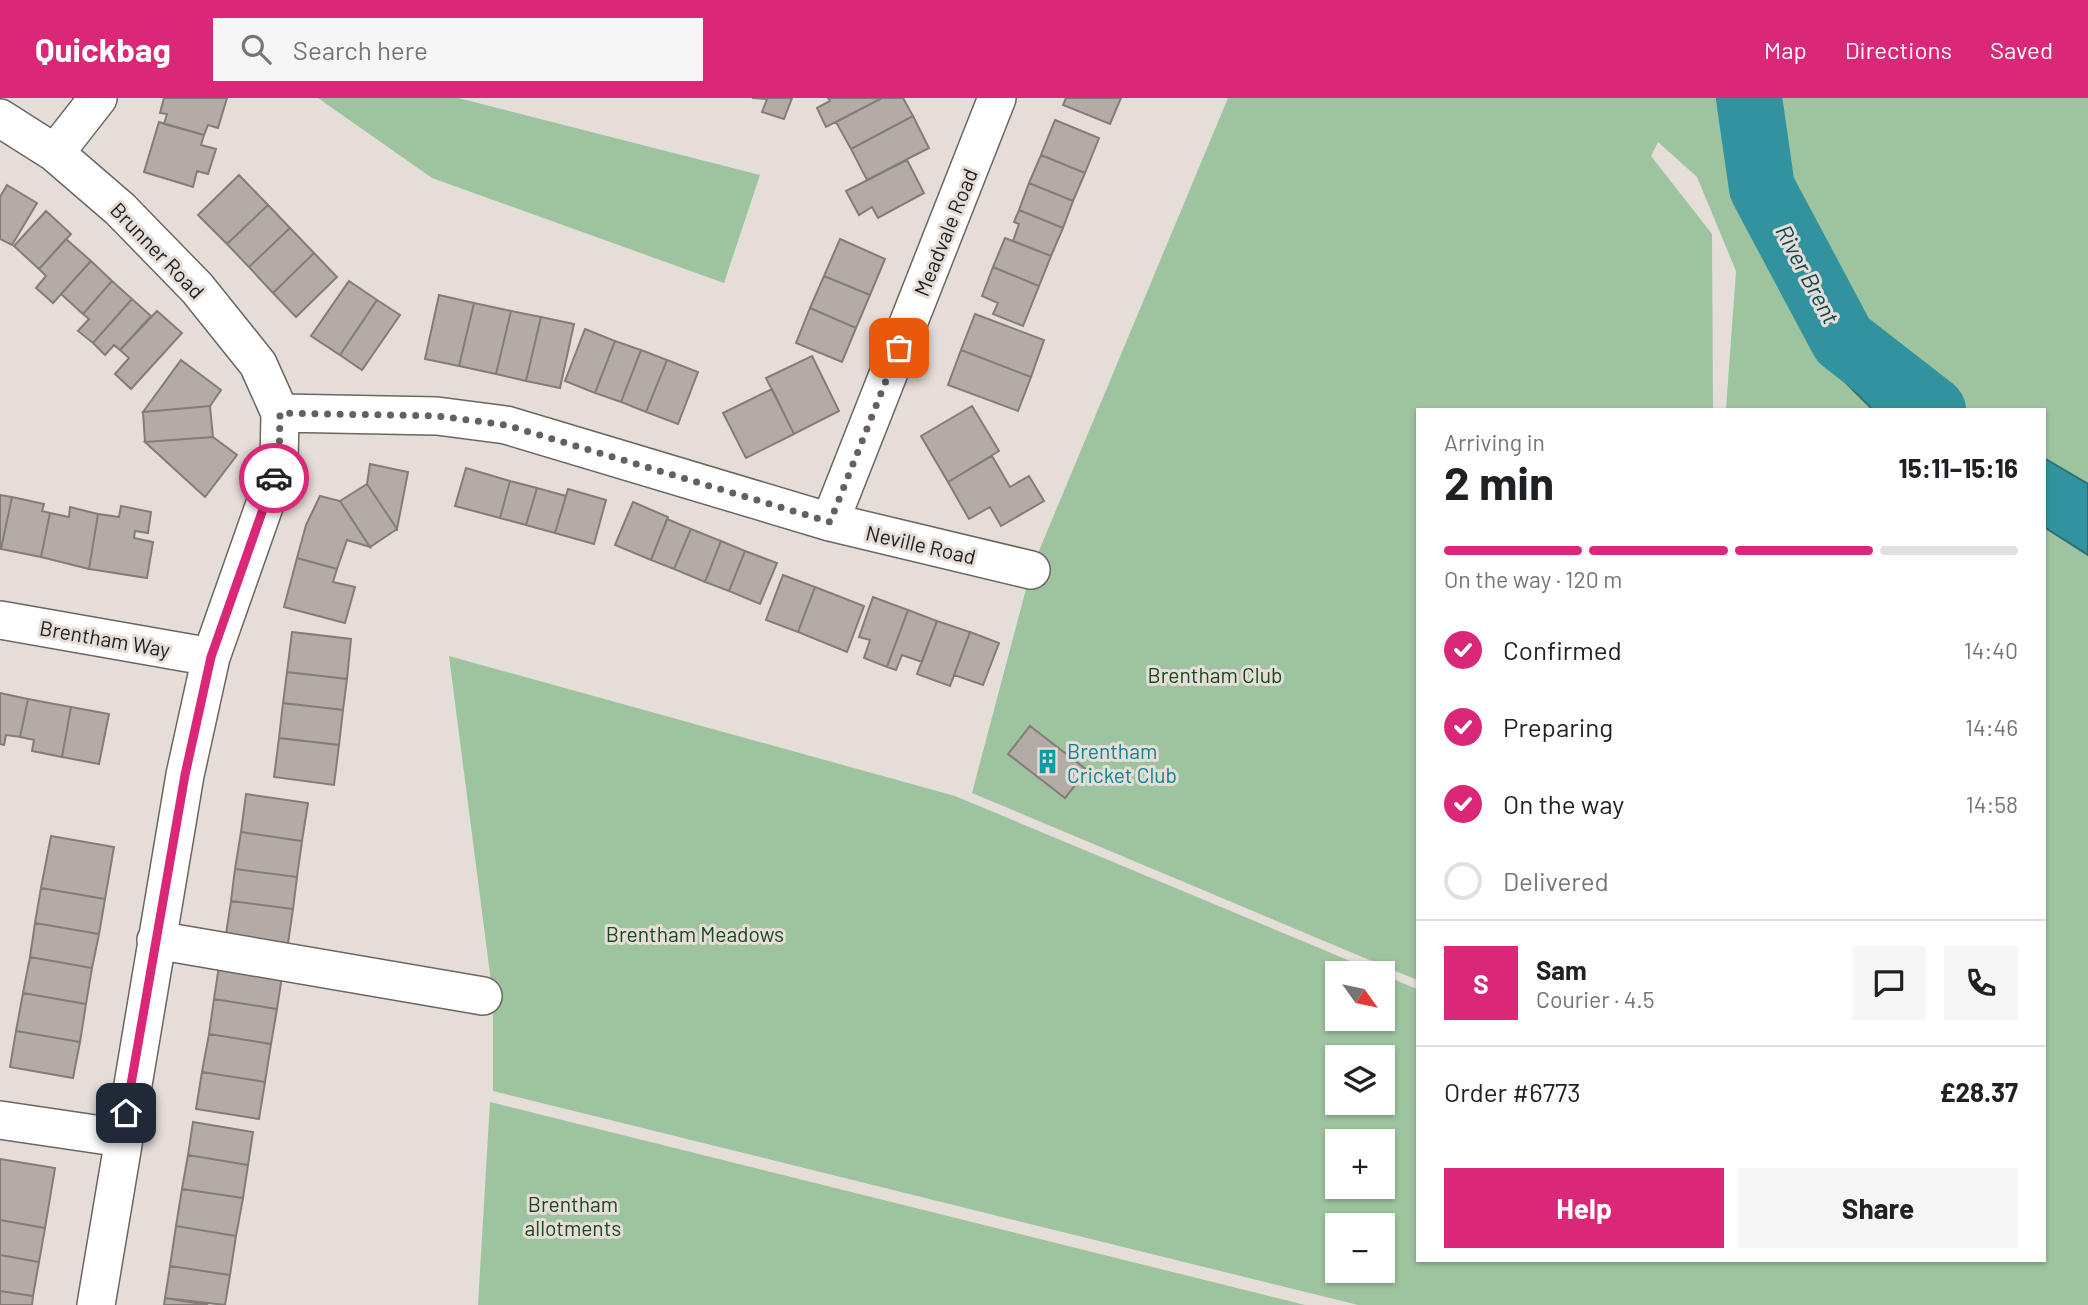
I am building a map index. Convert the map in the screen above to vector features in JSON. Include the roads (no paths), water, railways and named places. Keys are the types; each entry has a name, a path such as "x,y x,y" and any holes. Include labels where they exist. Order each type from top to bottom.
{"street":[{"path":"55,153 98,98"},
{"name":"Meadvale Road","path":"830,522 997,98"},
{"name":"Brunner Road","path":"0,118 55,153 120,209 197,288 258,364 280,413"},
{"path":"96,1305 185,775 211,657 279,464 280,413"},
{"name":"Neville Road","path":"280,413 438,416 506,425 830,522 1031,570"},
{"name":"Brentham Way","path":"0,620 211,657"},
{"path":"156,940 483,996"},
{"path":"0,1120 122,1138"}],"water":[{"path":"1809,218 1857,312 1913,372 1965,408 1871,408 1839,376 1762,244"},
{"path":"2046,459 2088,484 2088,555 2046,528"}],"waterway":[{"name":"River Brent","path":"1749,98 1762,188 1843,340 1930,408"}],"place":[{"name":"Brentham Cricket Club","path":"1047,762"}],"park label":[{"name":"Brentham Club","path":"1215,674"},
{"name":"Brentham Meadows","path":"695,933"},
{"name":"Brentham allotments","path":"573,1215"}]}
